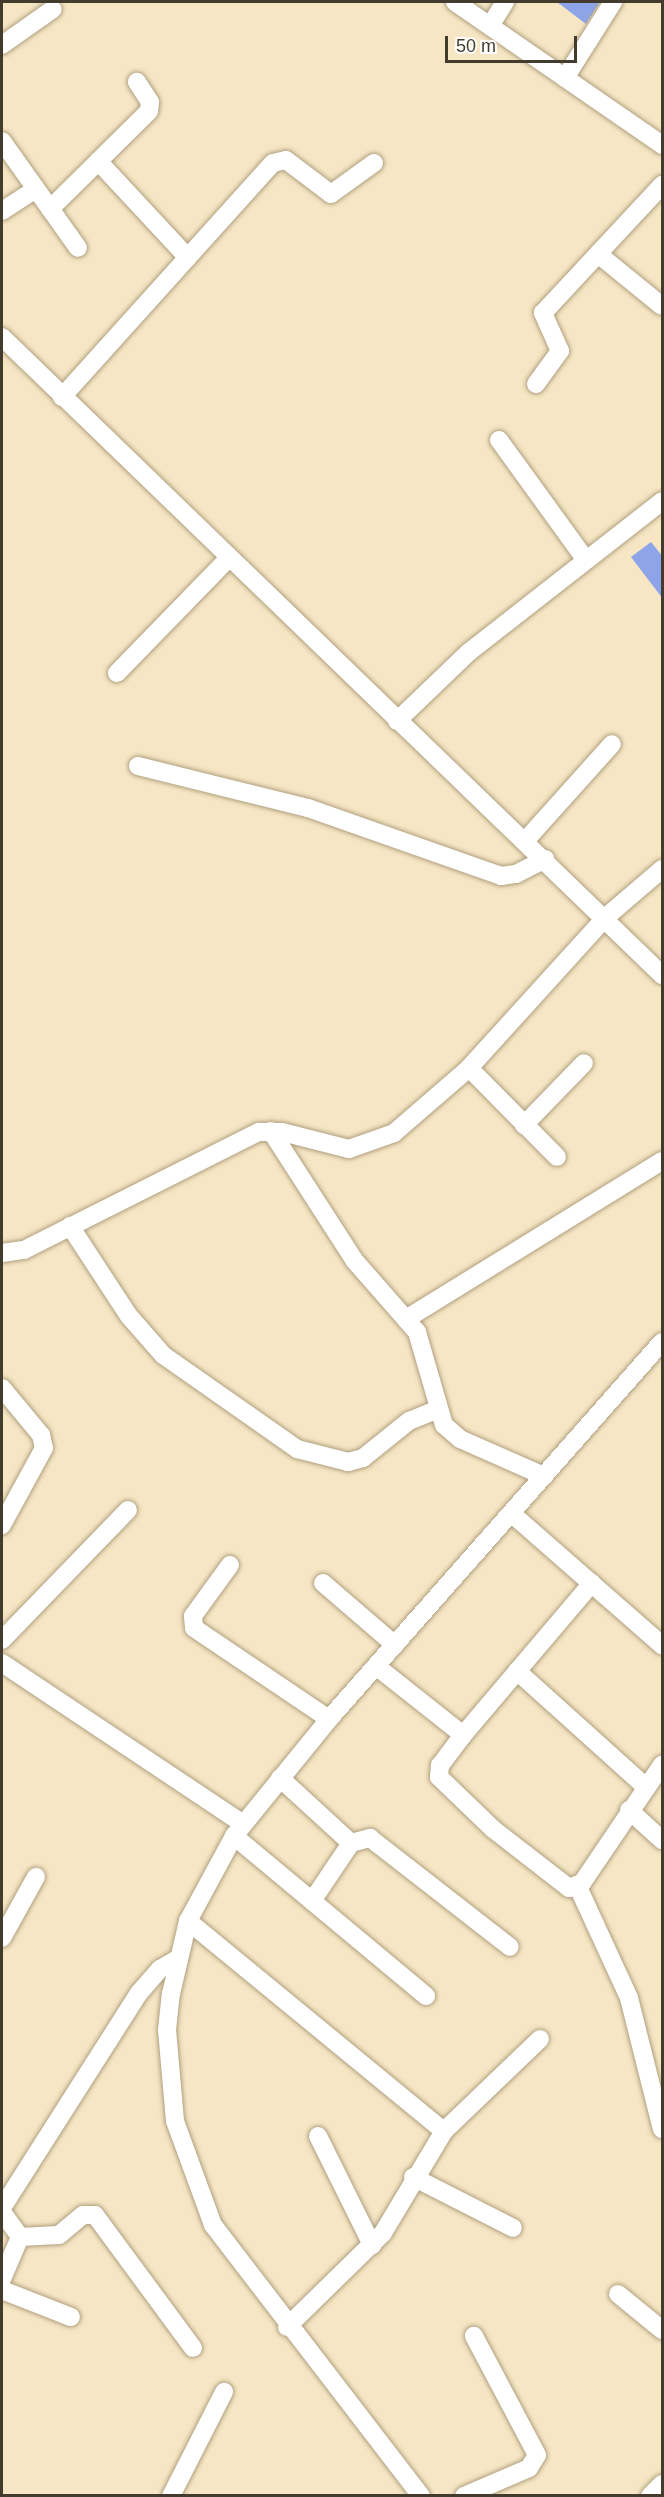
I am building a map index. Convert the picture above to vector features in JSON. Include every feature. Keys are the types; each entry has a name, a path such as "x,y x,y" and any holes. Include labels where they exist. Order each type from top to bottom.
{"street":[{"path":"455,2 663,146"},
{"path":"490,26 505,2"},
{"path":"565,78 613,2"},
{"path":"2,45 53,9"},
{"path":"50,208 148,111 150,102 137,82"},
{"path":"2,141 78,248"},
{"path":"62,398 278,159 331,194 374,162"},
{"path":"98,161 188,258"},
{"path":"536,384 560,351 543,313 663,185"},
{"path":"2,212 36,189"},
{"path":"598,254 663,306"},
{"path":"2,338 228,559 606,917 663,975"},
{"path":"499,440 586,560"},
{"path":"397,721 469,651 663,501"},
{"path":"117,673 228,559"},
{"path":"525,841 612,744"},
{"path":"138,766 308,808 501,876 516,874 545,859"},
{"path":"2,1253 24,1250 243,1138 271,1131 349,1149 372,1145 394,1133 469,1068 606,917 663,869"},
{"path":"524,1125 584,1063"},
{"path":"469,1068 556,1157"},
{"path":"271,1131 354,1260 424,1344 436,1410 460,1439 544,1476"},
{"path":"406,1320 663,1161"},
{"path":"70,1226 129,1316 163,1355 297,1449 348,1462 363,1458 410,1421 436,1410"},
{"path":"421,2496 287,2327 213,2225 175,2121 167,2030 179,1958 188,1921 238,1830 329,1719 663,1342"},
{"path":"2,1388 8,1405 44,1448 2,1525"},
{"path":"2,1640 128,1510"},
{"path":"511,1513 663,1644"},
{"path":"230,1565 193,1616 194,1628 329,1719"},
{"path":"323,1582 395,1645"},
{"path":"578,1887 559,1885 442,1781 439,1768 463,1735 592,1583"},
{"path":"2,1663 238,1830 312,1901 426,1996"},
{"path":"376,1666 463,1735"},
{"path":"517,1671 646,1787"},
{"path":"578,1887 629,1810 663,1765"},
{"path":"280,1778 351,1843"},
{"path":"629,1810 663,1840"},
{"path":"312,1901 351,1843 370,1838 510,1947"},
{"path":"2,1938 36,1877"},
{"path":"578,1887 629,1998 663,2129"},
{"path":"188,1921 444,2131"},
{"path":"20,2237 2,2210 138,1993 179,1958"},
{"path":"287,2327 372,2245 444,2131 540,2039"},
{"path":"318,2136 372,2245"},
{"path":"413,2177 513,2228"},
{"path":"20,2237 59,2235 83,2215 95,2215 193,2348"},
{"path":"2,2279 20,2237"},
{"path":"2,2290 71,2317"},
{"path":"618,2294 663,2330"},
{"path":"464,2496 529,2468 537,2456 474,2336"},
{"path":"171,2496 224,2392"},
{"path":"650,2496 663,2484"}],"building":[{"path":"557,2 600,2 586,24"},
{"path":"651,542 663,557 663,599 631,557"}]}
